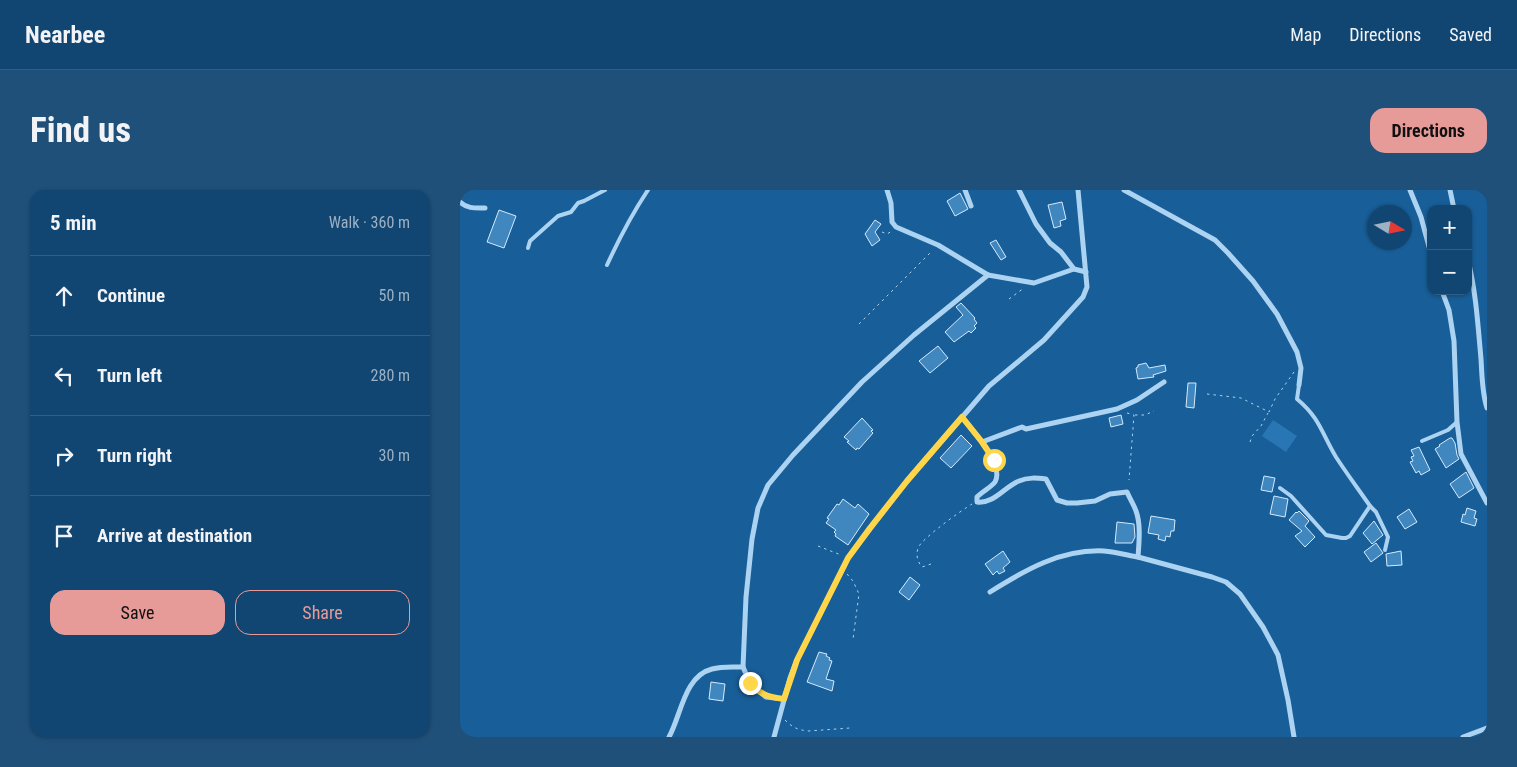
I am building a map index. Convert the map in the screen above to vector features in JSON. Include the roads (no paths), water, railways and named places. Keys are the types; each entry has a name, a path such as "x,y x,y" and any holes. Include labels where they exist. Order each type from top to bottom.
{"street":[{"path":"887,190 891,203 892,222 896,226 938,245 988,275 1034,283 1074,269 1086,272"},
{"path":"965,190 971,206"},
{"path":"1019,190 1036,224 1050,243 1074,269"},
{"path":"774,737 797,660 848,558 907,481 989,386 1044,340 1083,297 1087,286 1078,190"},
{"path":"1124,190 1215,240 1228,253 1277,314 1297,352 1301,368 1300,385"},
{"path":"1410,190 1421,217 1430,250"},
{"path":"1450,190 1453,205"},
{"path":"460,202 464,206 472,208 485,208"},
{"path":"784,699 766,696 755,688 750,683 743,667 746,597 752,540 758,508 768,485 793,455 862,382 914,335 988,275"},
{"path":"1472,277 1487,408"},
{"path":"1443,295 1454,341 1457,422 1461,454 1487,503"},
{"path":"982,442 1022,427 1026,430 1117,409 1137,400 1164,382"},
{"path":"962,417 994,460 997,472 995,482 977,497 977,502 982,502 1001,494 1019,481 1035,477 1046,479 1057,500 1067,503 1096,502 1110,494 1127,492 1137,514 1140,532 1138,557"},
{"path":"990,592 1020,573 1060,555 1103,551 1138,557 1226,582 1240,594 1263,627 1278,655 1294,737"},
{"path":"670,737 684,698 696,679 703,672 721,667 743,667"},
{"path":"1463,737 1487,728"}],"lane":[{"path":"528,248 530,241 558,216 571,212 578,202 584,201 605,190"},
{"path":"608,265 637,206 648,190"},
{"path":"1300,385 1296,400 1308,409 1319,423 1336,456 1376,512 1388,537 1385,550"},
{"path":"1422,441 1448,430 1457,422"},
{"path":"1280,488 1295,500 1326,535 1346,538 1350,536 1370,506"}]}
